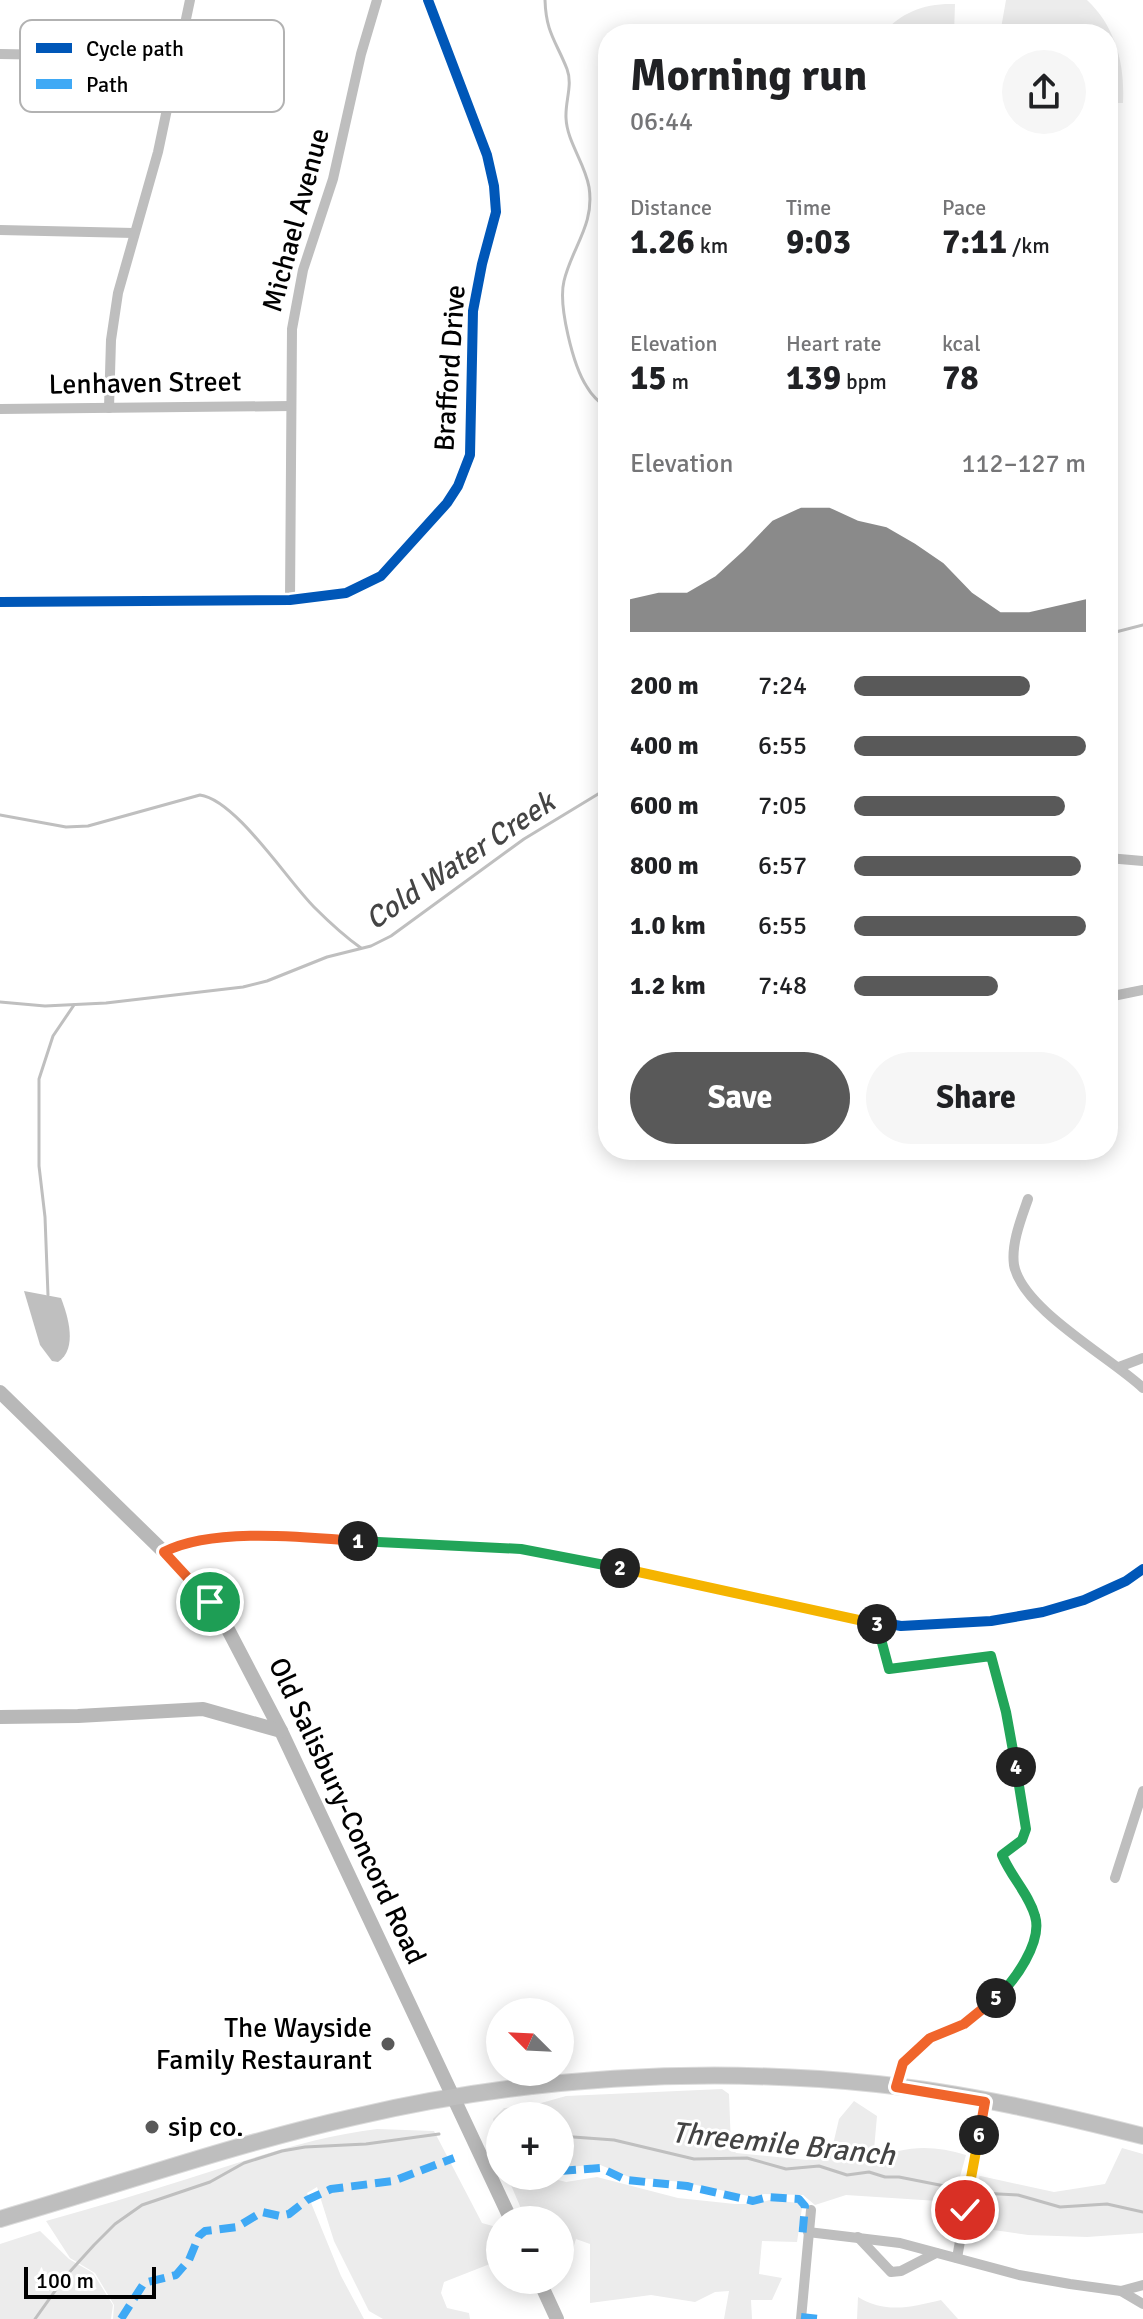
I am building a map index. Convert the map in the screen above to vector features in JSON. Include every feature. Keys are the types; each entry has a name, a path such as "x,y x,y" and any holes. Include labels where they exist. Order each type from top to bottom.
{"main road":[{"name":"Old Salisbury-Concord Road","path":"0,1392 164,1552 222,1618 281,1731 505,2206"},
{"path":"0,1717 203,1709 281,1731"},
{"path":"0,2219 354,2117 454,2097 567,2083 673,2076 798,2078 896,2087 1026,2108 1143,2136"},
{"path":"545,2294 557,2319"}],"street":[{"path":"186,20 190,0"},
{"name":"Michael Avenue","path":"290,600 294,311 303,270 333,179 361,54 377,0"},
{"name":"Brafford Drive","path":"0,602 290,600 346,593 381,576 447,503 469,463 473,311 496,212 494,186 481,137 428,0"},
{"path":"0,54 20,54"},
{"path":"109,408 113,323 124,268 166,112"},
{"path":"0,230 134,233"},
{"name":"Lenhaven Street","path":"0,409 291,406"},
{"path":"1118,859 1143,861"},
{"path":"1118,995 1143,990"},
{"path":"1028,1199 1014,1252 1014,1266 1023,1286 1050,1315 1143,1388"},
{"path":"1119,1367 1143,1358"},
{"path":"164,1552 183,1542 267,1537 521,1549 901,1626 950,1625 1043,1612 1084,1600 1126,1581 1143,1569"},
{"path":"877,1623 889,1669 991,1656 1006,1712 1026,1829 1022,1840 1002,1855 1037,1919 1031,1948 1012,1984 964,2024 930,2038 903,2063 896,2087"},
{"path":"1115,1878 1143,1791"},
{"path":"957,2258 985,2102"},
{"path":"801,2319 811,2210"},
{"path":"808,2232 900,2243 1019,2275 1121,2291 1143,2304"},
{"path":"858,2237 891,2272 901,2271 937,2253"},
{"path":"1121,2291 1143,2285"}],"shaded area":[{"path":"1006,0 1087,0 1106,24 1002,24"},
{"path":"955,4 954,24 893,24 914,10"},
{"path":"1118,52 1122,75 1123,103 1118,103"},
{"path":"24,1291 61,1298 70,1341 58,1362 52,1361 40,1345"},
{"path":"722,2089 729,2094 731,2146 736,2153 807,2160 832,2149 839,2119 854,2101 877,2116 873,2161 896,2152 919,2148 966,2155 953,2202 846,2195 815,2205 803,2195 764,2194 753,2197 682,2182 629,2177 598,2164 574,2167 574,2102 545,2102 566,2096"},
{"path":"377,2129 434,2131 482,2223 486,2224 486,2266 444,2282 441,2293 447,2308 469,2313 470,2319 383,2319 369,2311 334,2241 317,2187 307,2193 341,2276 364,2319 113,2319 114,2305 95,2273 70,2258 46,2221 281,2150 328,2137"},
{"path":"1122,2148 1143,2154 1143,2233 1087,2237 1028,2235 966,2226 976,2175 1054,2192 1105,2184"},
{"path":"597,2177 678,2198 735,2204 770,2200 799,2203 802,2208 797,2242 762,2241 759,2274 782,2278 772,2300 751,2300 752,2319 724,2319 729,2291 715,2292 695,2302 651,2295 590,2303 590,2244 576,2239 574,2245 574,2206 520,2206 513,2190 574,2190 574,2181"},
{"path":"40,2231 69,2259 93,2273 113,2305 111,2319 0,2319 0,2244"},
{"path":"858,2297 889,2307 909,2307 941,2300 958,2319 857,2319"}],"waterway":[{"path":"545,0 550,29 569,75 567,127 587,178 590,201 586,224 564,281 563,305 572,351 582,377 598,401"},
{"name":"Cold Water Creek","path":"1118,631 1143,625"},
{"name":"Cold Water Creek","path":"0,1002 45,1006 106,1003 243,987 267,981 327,957 371,946 391,936 524,839 598,794"},
{"path":"0,815 66,827 88,826 200,795 214,800 245,826 314,907 361,948"},
{"path":"48,1295 45,1217 39,1166 39,1079 53,1036 74,1005"},
{"name":"Threemile Branch","path":"35,2319 65,2277 94,2245 115,2224 142,2205 210,2182 244,2163 282,2151 439,2134"},
{"name":"Threemile Branch","path":"574,2137 614,2140 694,2159 747,2158 786,2169 819,2166 847,2175 869,2172 980,2193 1018,2195 1060,2207 1107,2204 1143,2212"}],"marked path":[{"path":"121,2319 144,2283 176,2275 189,2260 199,2236 205,2231 237,2227 262,2212 280,2216 289,2214 307,2200 331,2189 393,2181 454,2158"},
{"path":"574,2170 601,2168 626,2180 687,2186 753,2201 768,2197 799,2199 805,2206 802,2239"},
{"path":"801,2317 820,2319"}],"cycle path":[{"path":"0,602 290,600 346,593 381,576 447,503 458,486 470,455 473,311 496,212 487,155 428,0"},
{"path":"164,1552 189,1543 255,1536 521,1549 901,1626 991,1621 1043,1612 1084,1600 1126,1581 1143,1569"},
{"path":"877,1623 889,1669 991,1656 1006,1712 1026,1829 1022,1840 1002,1855 1037,1919 1031,1948 1012,1984 964,2024 930,2038 903,2063 896,2087"}],"place":[{"name":"The Wayside Family Restaurant","path":"388,2044"},
{"name":"sip co.","path":"152,2127"}],"route":[{"path":"210,1602 164,1552 183,1542 252,1537 521,1549 877,1623 889,1669 991,1656 1006,1712 1026,1829 1022,1840 1002,1855 1037,1919 1031,1948 1012,1984 989,2005 964,2024 930,2038 903,2063 896,2087 985,2102 965,2210"}]}
